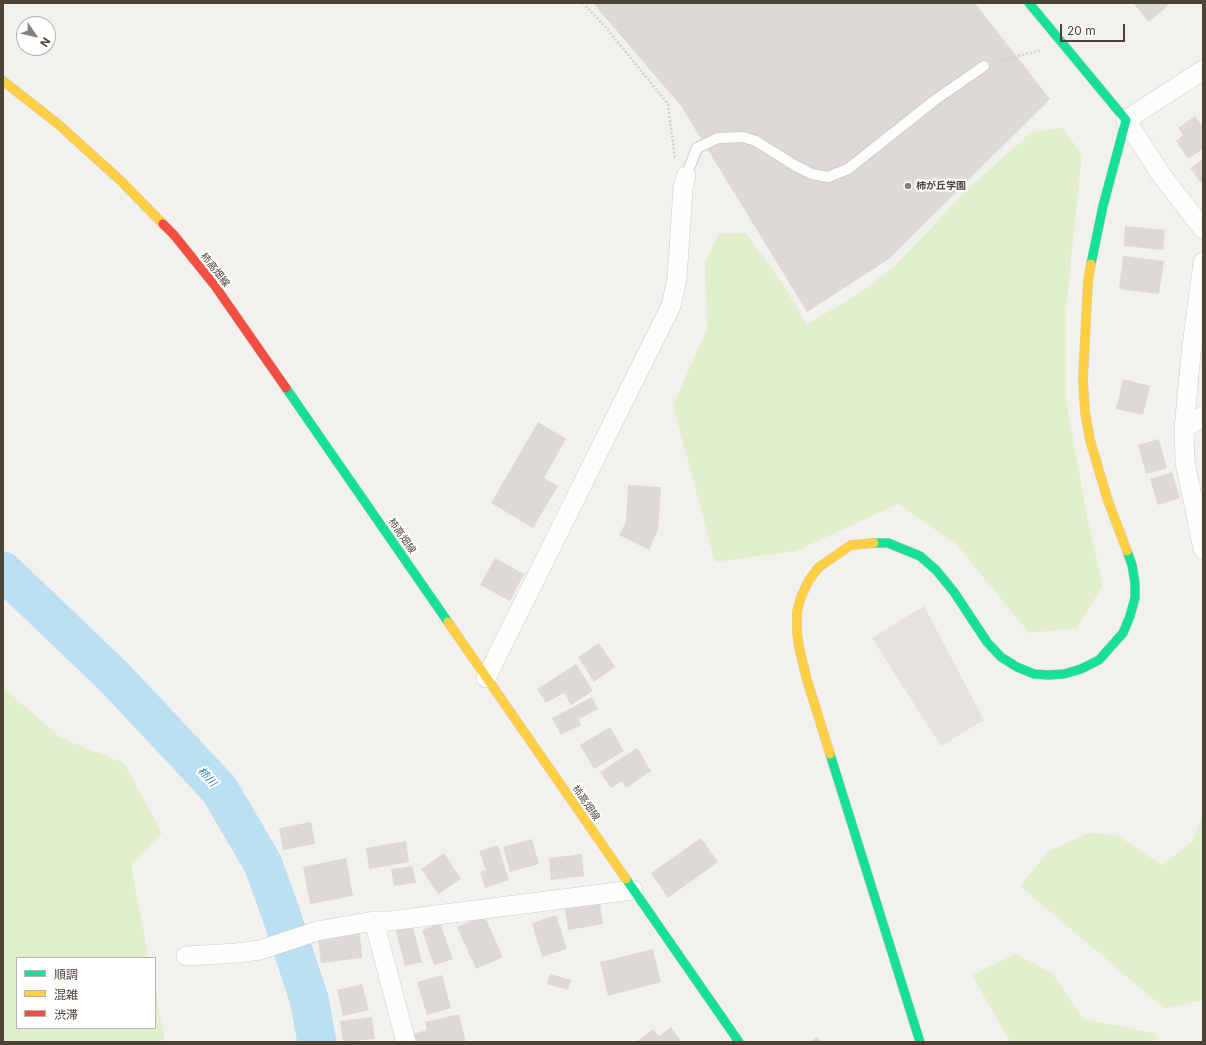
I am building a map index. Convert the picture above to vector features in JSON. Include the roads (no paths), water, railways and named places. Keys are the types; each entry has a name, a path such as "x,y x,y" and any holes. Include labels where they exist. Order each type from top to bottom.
{"street":[{"path":"1029,3 1126,120 1160,173 1203,229"},
{"path":"920,1042 807,680 799,647 797,612 801,597 809,580 819,568 851,544 888,543 906,549 920,556 936,570 954,592 987,642 1001,657 1034,674 1064,674 1081,669 1099,660 1123,633 1135,598 1135,583 1132,565 1108,501 1090,440 1085,412 1083,379 1088,281 1103,206 1126,120 1203,70"},
{"name":"柿高畑線","path":"3,81 58,124 121,181 174,235 206,275 739,1042"},
{"path":"486,678 671,306 677,280 683,188 686,176"},
{"path":"1203,262 1191,353 1184,429 1185,462 1203,549"},
{"path":"1184,429 1203,416"},
{"path":"186,956 260,950 317,930 374,921 390,921 633,890"},
{"path":"374,921 406,1042"}],"lane":[{"path":"686,176 697,148 718,138 743,137 756,141 794,165 812,174 828,177 848,169 935,100 984,66"}],"waterway":[{"name":"柿川","path":"3,571 114,677 219,789 263,864 309,999 317,1042"}],"place":[{"name":"柿が丘学園","path":"908,186"}]}
